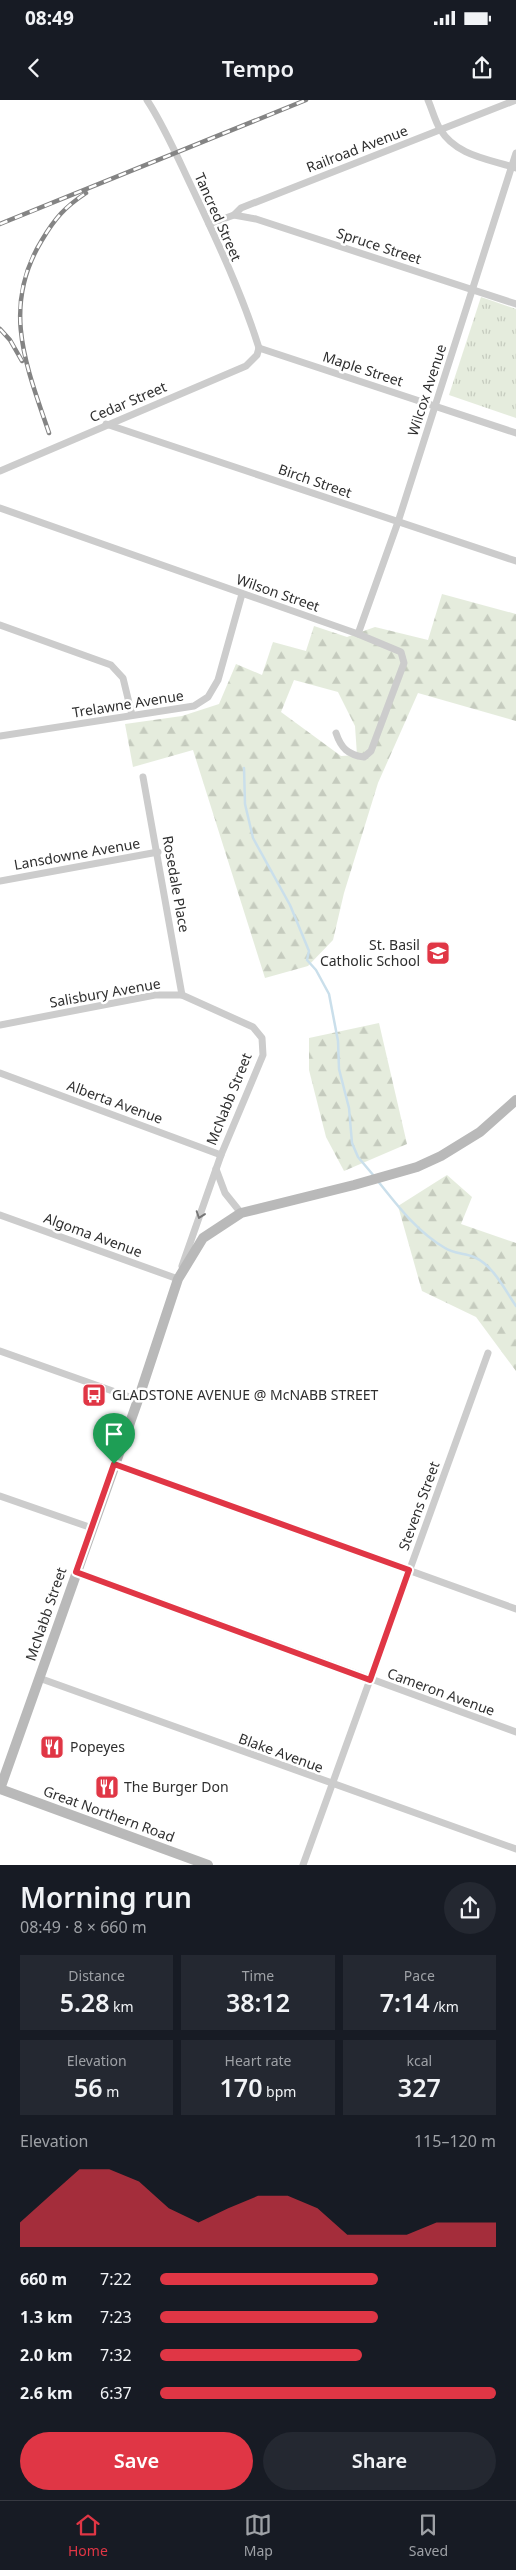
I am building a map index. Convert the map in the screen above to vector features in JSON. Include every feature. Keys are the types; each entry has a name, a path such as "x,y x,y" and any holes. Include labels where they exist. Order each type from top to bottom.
{"main road":[{"name":"McNabb Street","path":"0,1789 138,1400 178,1279 203,1238 241,1213 417,1167 466,1141 498,1118 516,1100"},
{"name":"Great Northern Road","path":"0,1789 208,1865"}],"street":[{"name":"Tancred Street","path":"147,100 160,121 209,224 248,313 259,348"},
{"path":"428,100 440,130 456,147 470,154 514,167"},
{"name":"Railroad Avenue","path":"209,224 234,215 241,208 516,100"},
{"name":"Wilcox Avenue","path":"358,634 398,522 434,406 514,167 516,153"},
{"name":"Spruce Street","path":"234,215 256,220 516,304"},
{"name":"Maple Street","path":"259,348 516,433"},
{"name":"Cedar Street","path":"0,471 106,424 246,366 257,355 259,348"},
{"name":"Birch Street","path":"106,424 516,561"},
{"name":"Wilson Street","path":"0,508 358,634 401,652 404,663 371,751 364,757 346,752 339,742 336,733"},
{"name":"Trelawne Avenue","path":"0,736 194,706 208,697 218,680 242,594"},
{"path":"0,625 111,665 123,678 132,715"},
{"name":"Rosedale Place","path":"143,777 158,852 182,995"},
{"name":"Lansdowne Avenue","path":"0,881 158,852"},
{"name":"Salisbury Avenue","path":"0,1025 155,995 182,995 253,1027 262,1038"},
{"name":"McNabb Street","path":"178,1279 221,1155 263,1055 262,1038"},
{"name":"Alberta Avenue","path":"0,1073 221,1155"},
{"path":"216,1169 226,1193 241,1213"},
{"name":"Algoma Avenue","path":"0,1215 178,1279"},
{"path":"0,1351 138,1400"},
{"name":"Stevens Street","path":"303,1865 488,1354"},
{"path":"114,1464 516,1609"},
{"path":"0,1496 92,1528"},
{"name":"Cameron Avenue","path":"76,1572 516,1732"},
{"name":"Blake Avenue","path":"39,1678 516,1849"}],"green space":[{"path":"481,297 516,309 516,418 449,395"},
{"path":"442,594 516,614 516,721 418,693 378,783 344,893 333,940 308,966 265,978 193,750 133,767 125,724 182,716 219,704 236,664 262,675 273,642 306,651 314,626 347,637 375,627 428,640","holes":["294,680 338,692 355,726 357,755 341,756 281,712"]},
{"path":"379,1023 407,1144 344,1171 326,1137 309,1070 309,1038"},
{"path":"447,1175 472,1197 461,1224 516,1243 516,1371 476,1317 422,1291 398,1206"}],"waterway":[{"path":"244,768 245,804 253,838 290,905 309,951 307,960 316,970 329,994 338,1041 339,1069 349,1108 352,1143 358,1157 374,1176"},
{"path":"377,1180 408,1217 435,1242 448,1250 474,1257 487,1266 498,1278 516,1306"}],"railway":[{"path":"0,224 306,100"},
{"path":"49,433 26,360 20,313 23,289 30,265 47,232 66,208 86,193"},
{"path":"0,329 10,340 22,361"}],"place":[{"name":"St. Basil Catholic School","path":"438,953"},
{"name":"GLADSTONE AVENUE @ McNABB STREET","path":"94,1395"},
{"name":"Popeyes","path":"52,1747"},
{"name":"The Burger Don","path":"107,1787"}],"route":[{"path":"114,1464 409,1570 370,1680 76,1572 114,1464"}]}
